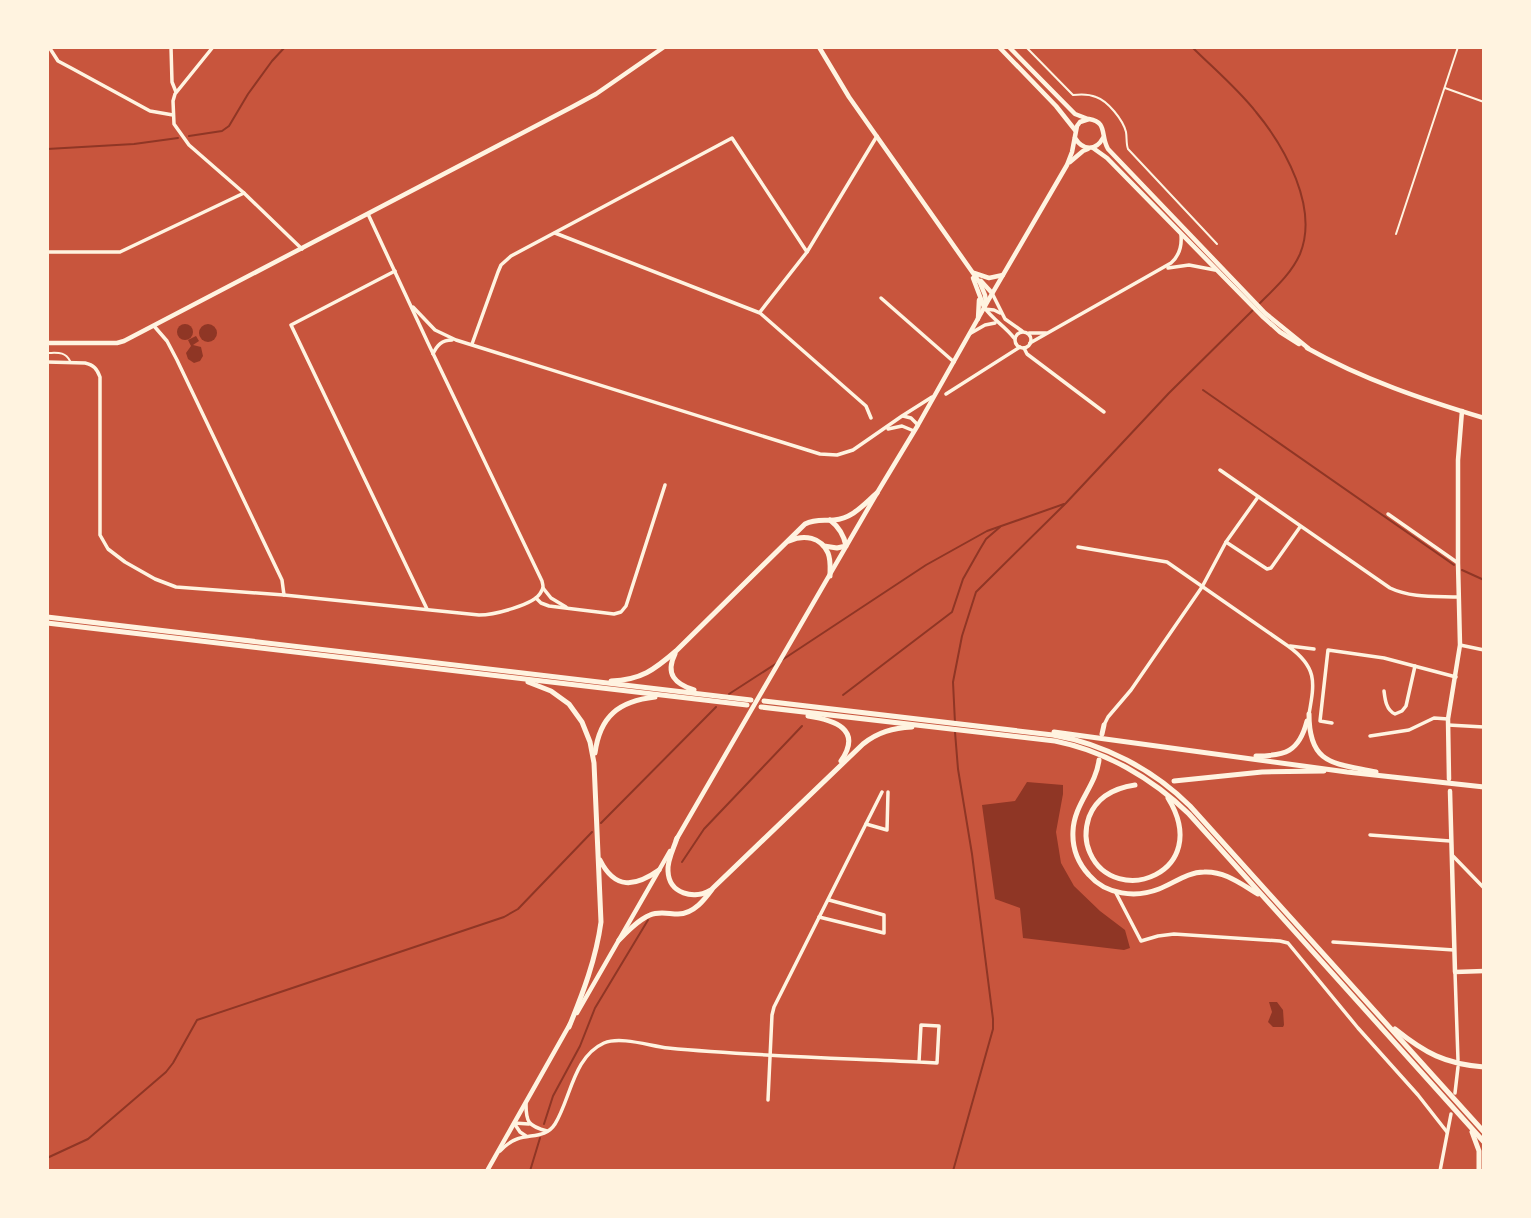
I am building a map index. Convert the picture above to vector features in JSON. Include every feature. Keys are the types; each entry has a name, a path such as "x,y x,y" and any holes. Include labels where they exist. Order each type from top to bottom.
{"highway":[{"path":"583,680 617,680 650,672 676,651 805,524 816,520 848,517 877,493"},
{"path":"786,542 806,537 824,546 846,546 839,528 830,520"},
{"path":"824,546 829,558 830,576"},
{"path":"47,617 749,702 670,696 47,623"},
{"path":"676,651 671,667 675,680 684,687 716,696"},
{"path":"508,677 546,689 569,704 585,727 594,763 601,922 584,990 569,1027"},
{"path":"594,763 598,734 613,713 632,701 670,696"},
{"path":"834,771 848,747 848,736 842,727 831,720 763,704 1042,739 1076,746 1113,761 1165,792 1189,814 1484,1142"},
{"path":"778,709 925,725"},
{"path":"1236,756 1277,756 1290,751 1301,738 1309,714"},
{"path":"1309,714 1311,737 1323,758 1389,776"},
{"path":"619,940 651,915 682,914 703,901 713,888 863,744 880,733 897,728 939,724"},
{"path":"1102,734 1104,725"},
{"path":"979,729 1082,734 1347,772 1484,787"},
{"path":"1027,731 1065,737 1096,746 1140,768 1174,791 1484,1132"},
{"path":"1099,760 1094,778 1077,810 1073,843 1079,861 1087,873 1100,884 1130,894 1146,893 1192,874 1209,872 1227,876 1264,898"},
{"path":"1174,781 1262,772 1347,772"},
{"path":"1135,785 1115,790 1103,797 1093,808 1087,825 1087,843 1093,858 1108,873 1121,879 1139,880 1153,876 1168,865 1178,850 1180,824 1175,808 1165,792"},
{"path":"677,838 668,870 674,886 680,892 693,895 703,894 713,888"},
{"path":"598,856 611,877 625,883 644,880 659,870"},
{"path":"1382,1019 1411,1042 1439,1058 1484,1067"},
{"path":"1467,1123 1479,1151 1479,1171"}],"main road":[{"path":"47,343 120,342 154,326 596,94 664,47"},
{"path":"819,47 984,292 985,307"},
{"path":"999,47 1056,106 1080,145 1107,158 1181,235 1218,268 1243,298 1264,315 1308,348 1349,369 1484,418"},
{"path":"1009,47 1074,114 1100,123 1108,149 1264,315"},
{"path":"487,1171 1067,165 1080,122 1088,119"},
{"path":"1067,165 1080,153 1100,144 1104,137"},
{"path":"970,271 993,278 1003,275"},
{"path":"970,271 992,293"},
{"path":"970,271 985,307"},
{"path":"978,318 979,295"},
{"path":"1449,779 1448,719 1460,645 1458,460 1462,411"},
{"path":"1450,791 1455,972 1484,971"}],"street":[{"path":"49,47 58,61 150,111 173,115"},
{"path":"172,47 172,82 176,92"},
{"path":"213,47 176,92 173,100 174,124 189,145 302,249"},
{"path":"760,313 807,252 877,136"},
{"path":"472,344 501,265 518,252 732,138 807,252"},
{"path":"47,252 120,252 244,193"},
{"path":"368,214 543,587 556,603 571,610"},
{"path":"555,233 760,313 866,406 871,418"},
{"path":"946,394 1162,269 1176,258 1181,245 1181,235"},
{"path":"1162,269 1189,265 1218,268"},
{"path":"395,271 291,324 427,609"},
{"path":"992,293 1002,314 1011,325 1031,337 1030,343"},
{"path":"881,298 954,362"},
{"path":"410,303 435,330 456,340 820,454 849,452 934,396"},
{"path":"985,307 1002,314"},
{"path":"985,307 1027,354 1104,412"},
{"path":"969,335 985,325 997,323"},
{"path":"154,326 172,350 282,580 284,595"},
{"path":"1014,339 1017,334 1025,332 1048,333"},
{"path":"433,354 439,344 456,340"},
{"path":"47,362 90,364 100,377 102,540 108,549 125,562 155,579 176,587 491,615 506,612 536,598 543,587"},
{"path":"902,416 911,418 918,425"},
{"path":"883,431 902,426 915,431"},
{"path":"1220,470 1396,591 1418,596 1459,597"},
{"path":"536,598 545,605 571,610 614,614 621,612 626,606 665,485"},
{"path":"1104,725 1202,587 1226,542 1258,497"},
{"path":"1388,514 1458,564"},
{"path":"1226,542 1267,569 1272,568 1300,527"},
{"path":"1079,547 1167,562 1301,655 1311,673 1309,714"},
{"path":"1460,645 1484,650"},
{"path":"1288,646 1314,649"},
{"path":"1332,723 1320,721 1328,650 1384,658 1456,677"},
{"path":"1384,691 1390,712 1395,714 1402,711 1406,706 1415,666"},
{"path":"1370,736 1409,730 1434,718 1448,719"},
{"path":"1448,725 1484,727"},
{"path":"768,1100 772,1015 882,792"},
{"path":"866,824 887,830 888,792"},
{"path":"1370,835 1450,841"},
{"path":"1451,853 1484,888"},
{"path":"1115,891 1141,941 1174,934 1288,943 1447,1132"},
{"path":"819,918 884,933 884,915 828,900"},
{"path":"1333,942 1454,950"},
{"path":"1455,972 1458,1060"},
{"path":"498,1152 512,1140 540,1136 553,1127 588,1055 604,1043 618,1041 666,1048 937,1063 939,1026 921,1025 919,1062"},
{"path":"1455,1093 1458,1067"},
{"path":"526,1103 529,1124"},
{"path":"1440,1171 1451,1114"},
{"path":"514,1124 529,1124 547,1131"},
{"path":"514,1124 527,1137"}],"lane":[{"path":"1026,47 1073,95 1083,94 1099,98 1108,105 1126,130 1128,149 1217,244"},
{"path":"1396,234 1458,47"},
{"path":"1444,88 1484,102"},
{"path":"47,353 64,353 71,363"}],"shaded area":[{"path":"182,324 188,324 193,332 191,338 182,340 177,335 177,329"},
{"path":"208,324 214,327 217,333 214,339 208,342 202,339 199,333 202,327"},
{"path":"196,336 199,341 193,345 201,347 203,356 200,361 194,363 188,359 186,353 191,346 188,340"},
{"path":"1027,782 1063,785 1056,832 1061,863 1074,886 1125,930 1130,948 1124,950 1023,938 1020,908 995,899 982,805 1015,801"},
{"path":"1269,1002 1277,1002 1283,1010 1283,1027 1273,1027 1268,1022 1272,1012"}],"waterway":[{"path":"189,136 222,131 229,126 248,94 285,47"},
{"path":"1192,47 1241,95 1267,126 1288,160 1302,198 1305,236 1300,254 1287,274 1260,303"},
{"path":"47,149 134,144 178,138"},
{"path":"955,723 953,682 962,636 976,592 1253,310"},
{"path":"1203,390 1454,565"},
{"path":"782,660 926,565 987,531 1064,504"},
{"path":"843,695 952,612 963,579 986,539 1000,527"},
{"path":"1462,570 1484,580"},
{"path":"729,694 777,663"},
{"path":"601,823 716,707"},
{"path":"682,862 704,829 802,726"},
{"path":"953,1171 993,1029 955,732"},
{"path":"47,1158 88,1139 166,1072 197,1020 504,917 518,909 592,832"},
{"path":"544,1124 553,1096 580,1046 595,1008 648,920"},
{"path":"530,1171 540,1138"}]}
